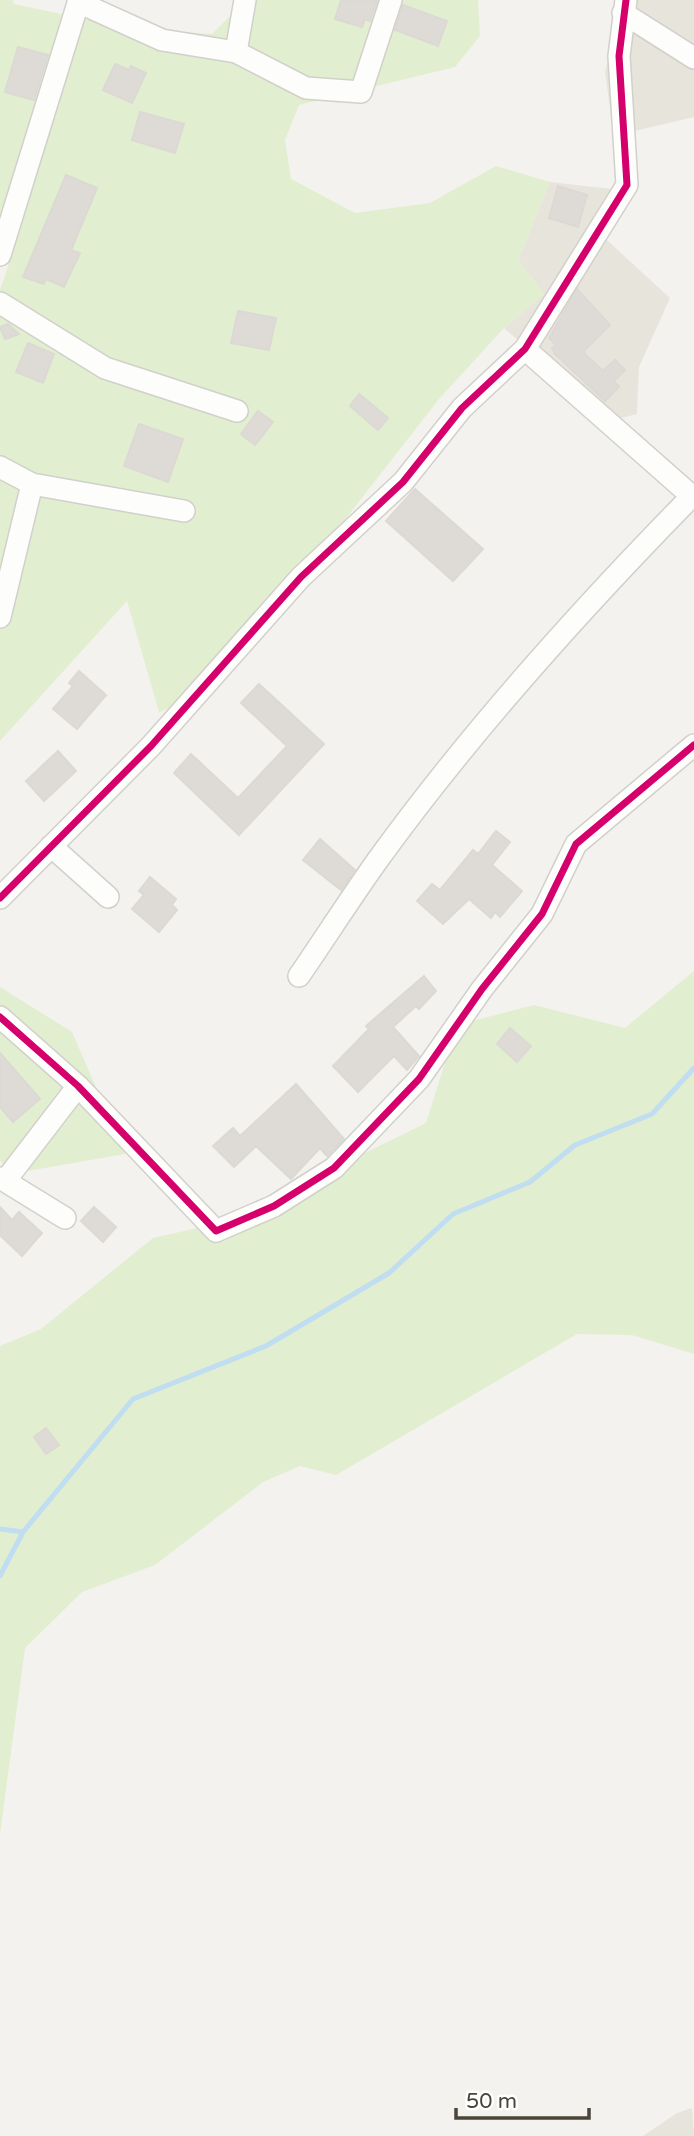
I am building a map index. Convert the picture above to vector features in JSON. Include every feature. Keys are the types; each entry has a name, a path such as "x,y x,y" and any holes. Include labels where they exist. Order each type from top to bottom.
{"street":[{"path":"236,52 245,0"},
{"path":"0,255 79,1 162,40 236,52 306,88 361,92 391,0"},
{"path":"624,7 694,58"},
{"path":"0,898 151,746 300,577 403,482 462,408 525,349 627,185 619,56 624,7"},
{"path":"0,303 105,368 237,411"},
{"path":"299,976 377,860 471,739 576,620 693,496 525,349"},
{"path":"0,467 32,484 184,510"},
{"path":"0,617 32,484"},
{"path":"0,1017 78,1086 215,1231 274,1206 334,1168 419,1079 482,989 542,914 576,844 694,745"},
{"path":"51,846 108,897"},
{"path":"65,1218 3,1180 78,1086"}],"shaded area":[{"path":"623,0 694,0 694,117 614,136 605,72"},
{"path":"550,182 612,189 597,231 670,298 639,367 637,414 617,419 595,406 504,328 544,294 518,260"},
{"path":"692,2108 694,2136 643,2136 677,2113"}],"green space":[{"path":"0,0 13,0 14,4 122,27 212,34 240,6 240,0 478,0 480,36 455,67 299,105 285,140 291,179 355,213 430,203 496,166 550,182 518,260 544,294 504,328 439,399 209,694 159,712 127,601 0,741 0,289 7,270 11,241 6,223 0,214"},
{"path":"694,971 694,1354 632,1335 577,1334 336,1475 300,1466 263,1482 155,1565 82,1592 25,1648 0,1834 0,1346 41,1329 153,1238 225,1222 426,1123 457,1025 534,1005 625,1028"},
{"path":"0,987 72,1032 125,1154 16,1173 0,1161"}],"building":[{"path":"341,0 377,0 370,21 365,19 362,27 335,19"},
{"path":"403,5 447,21 438,46 395,30"},
{"path":"18,47 48,55 34,100 5,92"},
{"path":"115,64 129,70 131,66 146,73 132,103 103,90"},
{"path":"140,112 184,124 175,153 132,140"},
{"path":"66,175 97,188 71,250 80,253 64,287 46,279 44,284 23,277"},
{"path":"558,186 587,195 578,227 549,218"},
{"path":"577,289 610,325 583,352 603,371 615,360 625,370 614,381 619,387 605,401 555,354 552,348 556,345 549,338"},
{"path":"238,311 276,318 269,350 231,343"},
{"path":"8,324 19,334 5,339 0,327"},
{"path":"28,343 54,354 43,383 16,372"},
{"path":"359,394 388,418 378,430 350,406"},
{"path":"258,411 273,422 255,445 241,434"},
{"path":"139,424 183,439 168,482 124,466"},
{"path":"415,489 483,549 453,581 386,521"},
{"path":"79,671 106,695 77,729 53,709 73,686 69,683"},
{"path":"259,684 324,744 239,835 174,773 191,754 238,798 287,746 241,703"},
{"path":"58,751 76,771 44,801 26,781"},
{"path":"496,831 510,842 492,865 522,891 500,917 495,912 491,918 469,899 443,924 417,901 432,884 440,890 473,850 478,854"},
{"path":"320,839 355,870 341,890 303,860"},
{"path":"150,877 176,899 172,905 177,910 159,932 132,909 144,895 139,891"},
{"path":"424,976 436,991 419,1009 416,1006 393,1027 419,1056 407,1070 394,1056 358,1092 333,1066 369,1029 366,1026"},
{"path":"510,1028 531,1046 517,1062 497,1044"},
{"path":"0,1053 40,1099 13,1122 0,1107"},
{"path":"296,1084 344,1139 327,1156 320,1148 291,1179 256,1146 234,1167 213,1146 233,1128 240,1136"},
{"path":"0,1207 12,1220 19,1212 42,1233 22,1256 0,1235"},
{"path":"94,1207 116,1227 103,1242 81,1221"},
{"path":"46,1428 59,1445 46,1454 34,1437"}],"waterway":[{"path":"0,1576 23,1532 133,1399 266,1346 389,1273 453,1214 530,1182 575,1145 652,1114 694,1068"},
{"path":"0,1529 23,1532"}],"cycle path":[{"path":"0,898 151,746 301,577 403,482 462,408 525,349 627,185 619,56 626,0"},
{"path":"0,1017 78,1086 216,1231 274,1206 334,1168 419,1079 482,989 542,914 576,844 694,745"}]}
